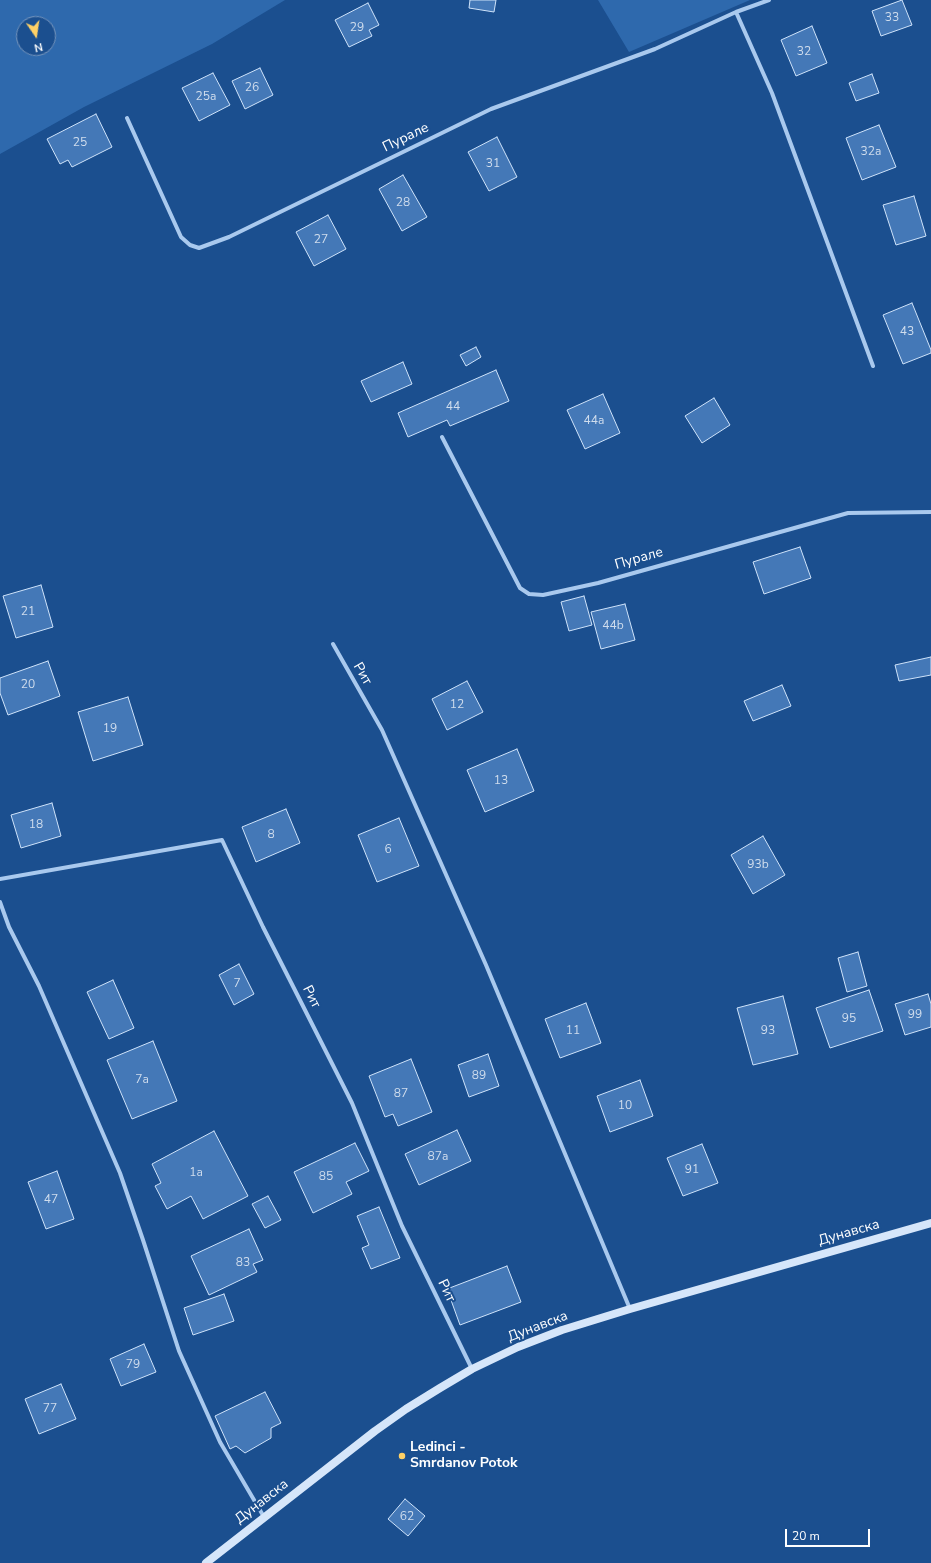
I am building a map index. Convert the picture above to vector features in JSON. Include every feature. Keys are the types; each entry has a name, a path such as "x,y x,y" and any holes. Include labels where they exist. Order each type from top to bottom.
{"main road":[{"name":"Дунавска","path":"206,1563 375,1431 406,1409 472,1369 518,1347 555,1333 630,1309 931,1223"}],"street":[{"name":"Пурале","path":"127,118 181,237 190,245 199,248 229,237 491,109 655,49 736,12 769,0"},
{"path":"736,12 772,93 873,366"},
{"name":"Пурале","path":"442,437 520,588 529,594 544,595 598,583 848,513 931,512"},
{"name":"Рит","path":"333,644 382,730 486,965 630,1309"},
{"name":"Рит","path":"0,878 222,840 263,927 352,1103 402,1226 472,1369"},
{"path":"0,902 9,927 39,986 120,1173 144,1240 179,1351 220,1442 264,1517"}],"shaded area":[{"path":"0,0 285,0 212,44 84,107 0,154"},
{"path":"598,0 750,0 629,52"}],"building":[{"path":"470,0 496,0 494,12 469,8"},
{"path":"902,0 912,25 881,36 872,11"},
{"path":"368,3 379,25 369,30 372,36 349,47 335,20"},
{"path":"812,26 827,63 796,76 781,40"},
{"path":"260,68 273,95 245,109 232,81"},
{"path":"213,73 230,105 199,121 182,88"},
{"path":"872,74 879,93 856,101 849,83"},
{"path":"96,114 112,147 72,167 68,160 60,164 47,139"},
{"path":"879,125 896,167 862,180 846,138"},
{"path":"497,137 517,177 489,191 468,152"},
{"path":"403,175 427,217 402,231 379,189"},
{"path":"914,196 926,236 896,245 883,205"},
{"path":"328,215 346,249 314,266 296,232"},
{"path":"912,303 931,353 903,364 883,315"},
{"path":"476,347 481,357 466,366 460,355"},
{"path":"403,362 412,384 371,402 361,381"},
{"path":"496,370 509,401 450,426 447,420 408,437 398,413"},
{"path":"603,394 620,433 585,449 567,410"},
{"path":"714,398 730,425 702,443 685,416"},
{"path":"800,547 811,578 764,594 753,562"},
{"path":"41,585 53,627 16,638 3,596"},
{"path":"584,596 592,625 569,631 561,602"},
{"path":"625,604 635,640 601,649 591,612"},
{"path":"931,657 931,675 899,681 895,665"},
{"path":"48,661 60,696 8,715 0,693 0,678"},
{"path":"467,681 483,712 447,730 432,699"},
{"path":"782,685 791,706 753,721 744,701"},
{"path":"128,697 143,745 93,761 78,712"},
{"path":"517,749 534,791 485,812 467,770"},
{"path":"52,803 61,836 21,848 11,815"},
{"path":"286,809 300,843 256,862 242,827"},
{"path":"399,818 419,866 377,882 358,835"},
{"path":"763,836 785,875 753,894 731,855"},
{"path":"858,952 867,986 847,992 838,958"},
{"path":"239,964 254,994 234,1005 219,975"},
{"path":"113,980 134,1028 109,1039 87,992"},
{"path":"869,990 883,1031 830,1048 816,1008"},
{"path":"928,994 931,1004 931,1027 905,1035 895,1004"},
{"path":"783,996 798,1054 753,1065 737,1008"},
{"path":"586,1003 601,1043 560,1058 545,1019"},
{"path":"153,1041 177,1101 132,1119 107,1060"},
{"path":"488,1054 499,1086 469,1097 458,1065"},
{"path":"411,1059 432,1112 398,1126 393,1114 385,1117 369,1076"},
{"path":"640,1080 653,1116 610,1132 597,1096"},
{"path":"457,1130 471,1161 419,1185 405,1154"},
{"path":"214,1131 248,1196 203,1219 191,1196 167,1209 155,1186 161,1183 152,1164"},
{"path":"355,1143 369,1171 346,1182 352,1194 313,1213 294,1172"},
{"path":"702,1144 718,1183 683,1196 667,1158"},
{"path":"57,1171 74,1219 46,1229 28,1182"},
{"path":"268,1196 281,1220 265,1228 252,1204"},
{"path":"379,1207 400,1258 371,1269 362,1248 369,1245 357,1216"},
{"path":"249,1229 263,1260 253,1264 257,1272 209,1295 191,1256"},
{"path":"507,1266 521,1302 460,1325 447,1289"},
{"path":"224,1294 234,1321 193,1335 184,1308"},
{"path":"144,1344 156,1372 121,1386 110,1359"},
{"path":"61,1384 76,1419 39,1434 25,1399"},
{"path":"265,1392 281,1423 271,1428 271,1438 245,1453 236,1446 230,1449 215,1416"},
{"path":"405,1499 425,1516 408,1536 388,1519"}],"place":[{"name":"Ledinci - Smrdanov Potok","path":"402,1456"}]}
